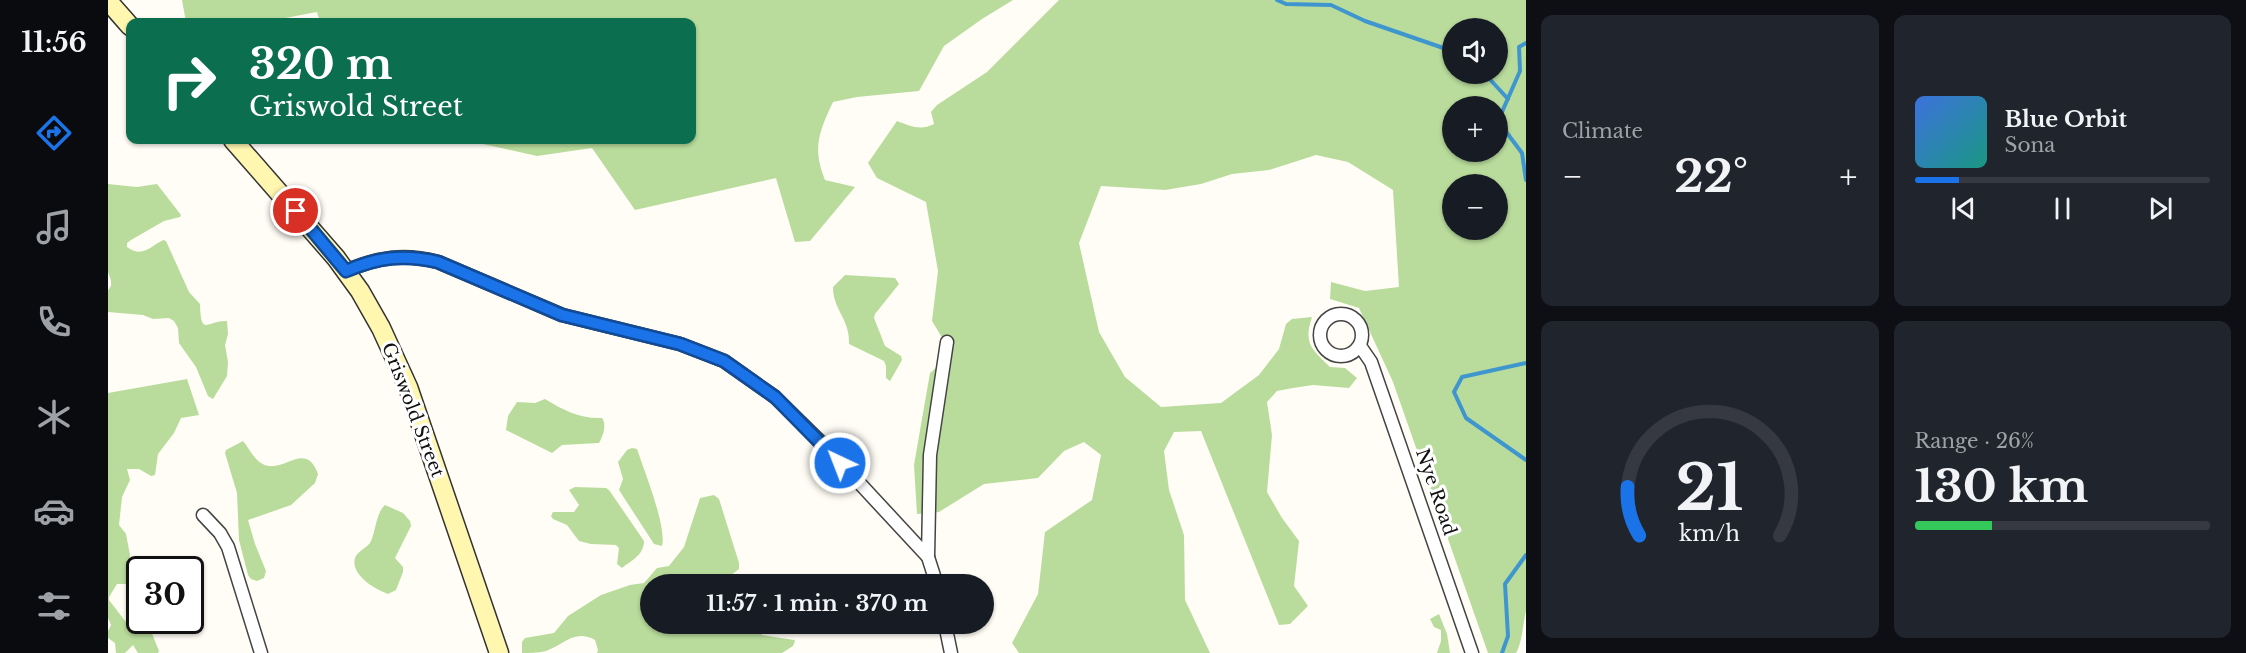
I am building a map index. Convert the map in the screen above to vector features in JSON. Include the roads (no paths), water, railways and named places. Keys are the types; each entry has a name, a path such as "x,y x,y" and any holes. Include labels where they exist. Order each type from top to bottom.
{"main road":[{"path":"108,1 126,21"},
{"name":"Griswold Street","path":"236,144 346,271 381,328 408,387 499,653"}],"street":[{"path":"346,271 386,257 419,257 438,262 562,315 680,344 724,361 775,397 826,447 928,557"},
{"path":"933,574 928,557 930,455 947,342"},
{"name":"Nye Road","path":"1360,345 1371,362 1472,653"},
{"path":"203,515 220,532 228,547 261,653"},
{"path":"947,634 951,653"}],"waterway":[{"path":"1277,0 1286,4 1331,5 1365,21 1442,48"},
{"path":"1526,43 1519,47 1520,71 1498,121 1522,153 1526,180"},
{"path":"1494,84 1505,96"},
{"path":"1526,363 1462,377 1454,392 1466,418 1526,460"},
{"path":"1502,653 1508,636 1505,584 1526,555"}]}
